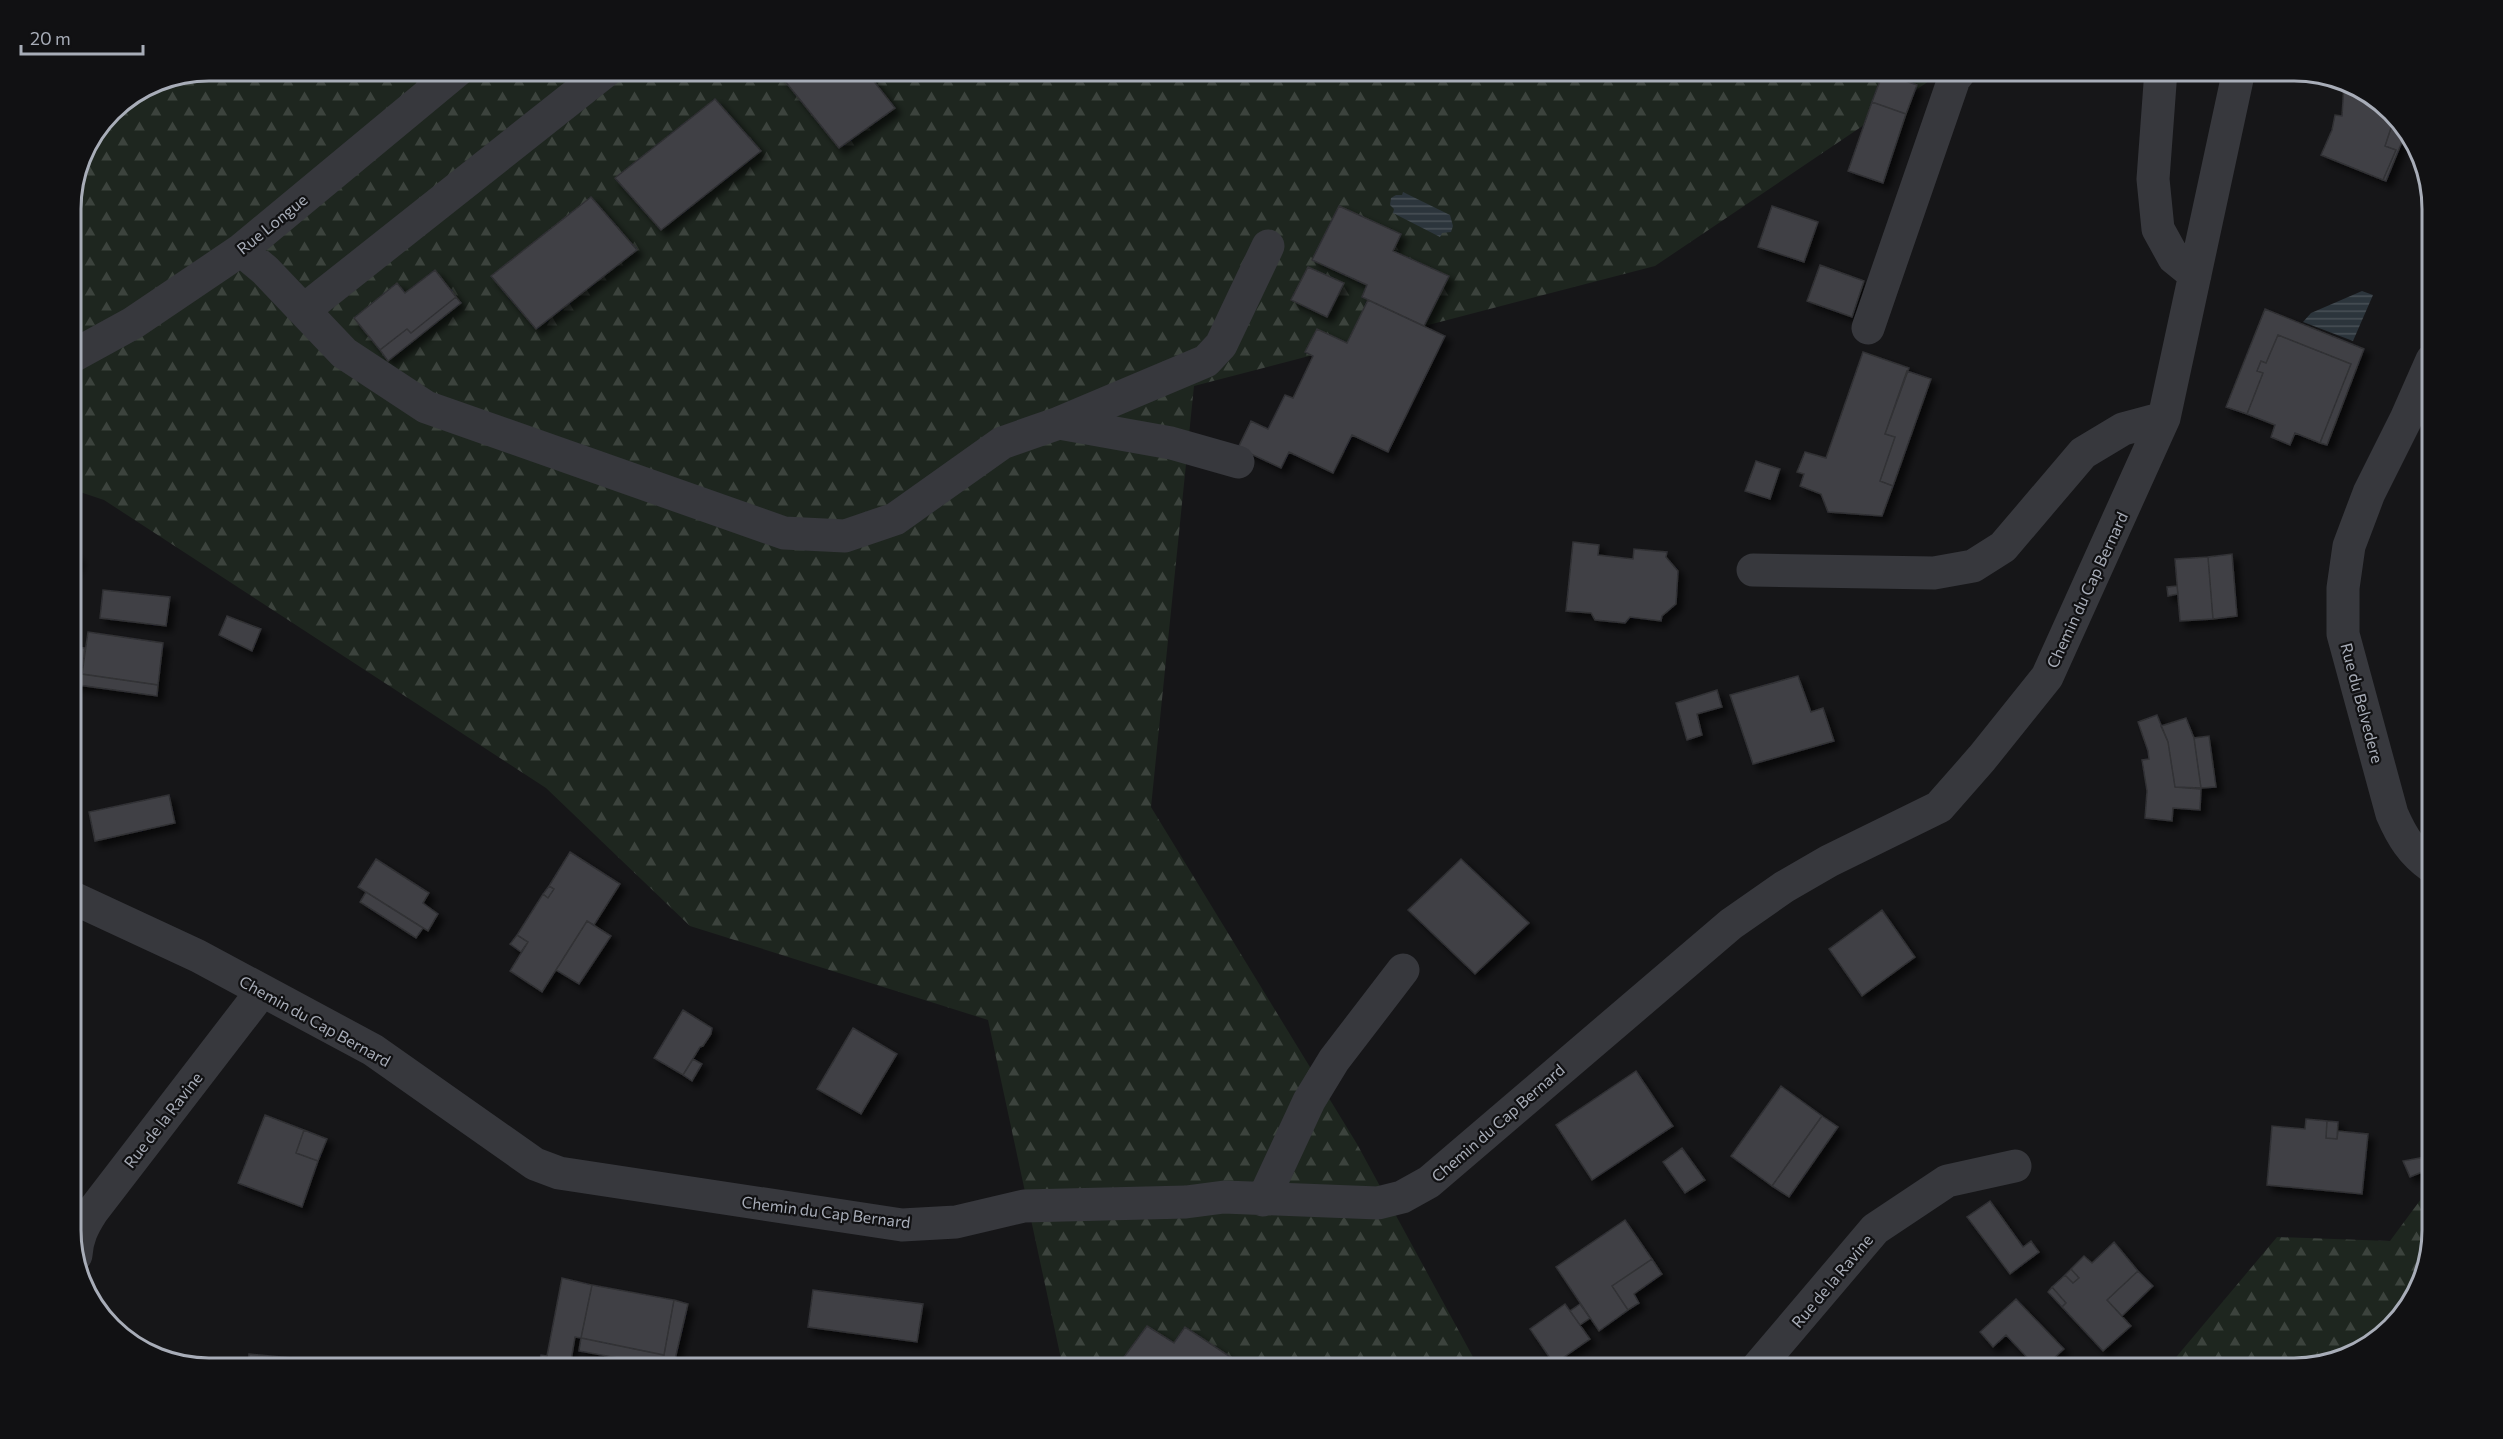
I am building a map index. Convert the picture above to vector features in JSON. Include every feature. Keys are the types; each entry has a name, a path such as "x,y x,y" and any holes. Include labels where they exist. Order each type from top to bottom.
{"street":[{"name":"Rue Longue","path":"81,351 132,323 242,250 445,81"},
{"path":"304,310 593,81"},
{"path":"1868,328 1954,81"},
{"path":"2160,81 2153,179 2158,229 2174,258 2195,275"},
{"name":"Chemin du Cap Bernard","path":"81,902 198,956 373,1050 535,1164 559,1173 902,1225 956,1222 1024,1206 1186,1202 1224,1197 1378,1203 1402,1197 1429,1182 1731,924 1784,887 1820,866 1939,807 2047,677 2164,418 2237,81"},
{"path":"242,250 265,270 344,353 426,406 784,533 846,536 895,519 1002,443 1059,423 1206,361 1226,337 1268,246"},
{"name":"Rue du Belvedere","path":"2422,383 2368,493 2349,546 2343,588 2343,634 2392,814 2402,837 2422,859"},
{"path":"1753,570 1934,573 1973,566 2003,548 2083,453 2123,429 2164,418"},
{"path":"1059,423 1171,442 1238,462"},
{"path":"1263,1200 1309,1101 1334,1060 1403,970"},
{"name":"Rue de la Ravine","path":"81,1229 262,991"},
{"name":"Rue de la Ravine","path":"1765,1358 1875,1229 1947,1181 2014,1166"}],"green space":[{"path":"200,81 1929,81 1655,266 1194,386 1151,807 1357,1144 1474,1358 1061,1358 988,1020 690,926 546,788 104,500 81,492 81,200 83,184 98,145 118,118 145,98 184,83"},
{"path":"2422,1198 2421,1247 2412,1279 2396,1308 2385,1321 2358,1341 2327,1354 2311,1357 2175,1358 2277,1237 2390,1241"}],"shaded area":[{"path":"1403,192 1450,215 1453,226 1451,232 1442,233 1440,237 1393,213 1394,209 1390,205 1391,198 1402,195"},
{"path":"2362,291 2373,295 2353,341 2303,322 2311,313"}],"building":[{"path":"785,81 874,81 895,108 839,148"},
{"path":"1880,81 1906,81 1917,85 1906,114 1872,102"},
{"path":"2344,91 2372,107 2392,126 2385,146 2396,150 2383,180 2321,155 2332,130 2335,115 2342,116"},
{"path":"715,99 761,151 661,230 615,178"},
{"path":"1872,102 1906,114 1883,183 1848,171"},
{"path":"2392,126 2402,141 2386,181 2383,180 2396,150 2385,146"},
{"path":"591,197 637,250 536,329 491,276"},
{"path":"1339,206 1401,234 1393,251 1449,276 1424,326 1362,297 1367,285 1312,260"},
{"path":"1772,206 1818,222 1804,262 1758,247"},
{"path":"1820,265 1864,281 1852,317 1807,301"},
{"path":"1308,267 1344,283 1327,317 1291,300"},
{"path":"435,270 456,297 411,333 407,329 380,350 354,318 397,283 405,293"},
{"path":"456,297 461,303 388,361 380,350 407,329 411,333"},
{"path":"1368,300 1445,336 1388,452 1352,435 1333,473 1289,452 1281,468 1238,448 1251,421 1268,429 1285,395 1293,398 1313,356 1305,352 1317,329 1347,343"},
{"path":"2265,309 2364,349 2327,445 2320,443 2351,364 2278,335 2266,363 2261,361 2257,371 2263,373 2247,414 2226,407"},
{"path":"2278,335 2351,364 2320,443 2295,433 2290,445 2271,437 2275,425 2247,414 2263,373 2257,371 2261,361 2266,363"},
{"path":"1863,352 1909,368 1885,434 1895,437 1880,481 1893,486 1882,516 1828,512 1821,494 1800,486 1804,474 1797,472 1805,452 1826,458"},
{"path":"1907,371 1931,379 1893,486 1880,481 1895,437 1885,434"},
{"path":"1756,461 1780,469 1770,499 1745,491"},
{"path":"1573,542 1599,545 1598,555 1633,559 1634,549 1667,552 1666,557 1678,571 1676,604 1662,616 1661,621 1630,617 1625,623 1595,620 1591,613 1566,611"},
{"path":"2232,554 2237,616 2213,619 2208,557"},
{"path":"2208,557 2213,619 2180,621 2175,559"},
{"path":"2177,586 2178,594 2168,596 2167,587"},
{"path":"103,590 170,597 166,626 100,618"},
{"path":"227,616 261,629 252,651 219,635"},
{"path":"88,632 163,643 158,685 82,674"},
{"path":"81,648 85,648 82,674 158,685 157,696 81,685"},
{"path":"1798,676 1811,712 1823,708 1834,741 1753,764 1730,695"},
{"path":"1717,690 1722,707 1697,714 1702,735 1687,740 1676,703"},
{"path":"2157,715 2168,742 2175,787 2201,789 2200,810 2173,808 2172,821 2145,818 2147,791 2142,760 2149,759 2138,722"},
{"path":"2186,718 2194,738 2201,788 2175,787 2168,742 2161,726"},
{"path":"2209,736 2216,787 2201,788 2194,738"},
{"path":"169,795 175,823 95,841 89,812"},
{"path":"570,852 620,884 594,925 587,921 542,992 510,971 528,942 517,935 543,894 548,898 554,889 549,886"},
{"path":"376,859 429,893 423,903 438,914 428,931 358,887"},
{"path":"1461,859 1529,923 1475,974 1408,910"},
{"path":"549,886 554,889 548,898 543,894"},
{"path":"366,892 423,928 416,938 360,902"},
{"path":"1882,910 1915,957 1862,996 1829,949"},
{"path":"587,921 611,936 579,984 556,970"},
{"path":"517,935 528,942 521,952 510,944"},
{"path":"683,1010 712,1028 711,1034 683,1075 654,1058"},
{"path":"853,1028 897,1054 861,1114 817,1089"},
{"path":"693,1059 702,1064 692,1081 683,1075"},
{"path":"1636,1071 1673,1126 1592,1180 1556,1125"},
{"path":"1781,1086 1822,1116 1772,1186 1731,1156"},
{"path":"265,1115 304,1130 296,1153 318,1161 302,1207 238,1183"},
{"path":"1822,1116 1838,1127 1789,1197 1772,1186"},
{"path":"2306,1119 2327,1121 2326,1138 2337,1139 2338,1131 2368,1134 2362,1194 2267,1185 2272,1126 2305,1129"},
{"path":"2327,1121 2338,1122 2337,1139 2326,1138"},
{"path":"304,1130 327,1139 318,1161 296,1153"},
{"path":"1682,1148 1705,1180 1685,1193 1663,1162"},
{"path":"2422,1158 2422,1172 2410,1177 2403,1161"},
{"path":"1990,1201 2023,1247 2031,1241 2039,1252 2010,1274 1967,1217"},
{"path":"1625,1220 1652,1259 1612,1286 1628,1310 1599,1331 1556,1267"},
{"path":"2114,1242 2138,1271 2107,1300 2131,1326 2103,1351 2062,1307 2066,1303 2052,1287 2065,1275 2073,1283 2079,1278 2071,1269 2084,1256 2092,1263"},
{"path":"1652,1259 1662,1274 1634,1294 1639,1303 1628,1310 1612,1286"},
{"path":"2071,1269 2079,1278 2073,1283 2065,1275"},
{"path":"2138,1271 2153,1286 2122,1316 2107,1300"},
{"path":"562,1278 592,1285 581,1338 575,1337 572,1358 540,1358 541,1355 547,1356"},
{"path":"592,1285 674,1300 664,1355 581,1338"},
{"path":"2052,1287 2066,1303 2062,1307 2048,1292"},
{"path":"813,1290 923,1304 917,1342 808,1327"},
{"path":"2016,1299 2064,1349 2054,1358 2028,1358 2006,1335 1993,1347 1980,1332"},
{"path":"674,1300 688,1304 675,1358 618,1358 579,1351 581,1338 664,1355"},
{"path":"1565,1304 1590,1339 1563,1358 1550,1358 1530,1329"},
{"path":"1580,1304 1590,1318 1580,1325 1570,1311"},
{"path":"1147,1326 1174,1343 1185,1327 1232,1358 1123,1358"},
{"path":"249,1354 291,1358 249,1358"}]}
